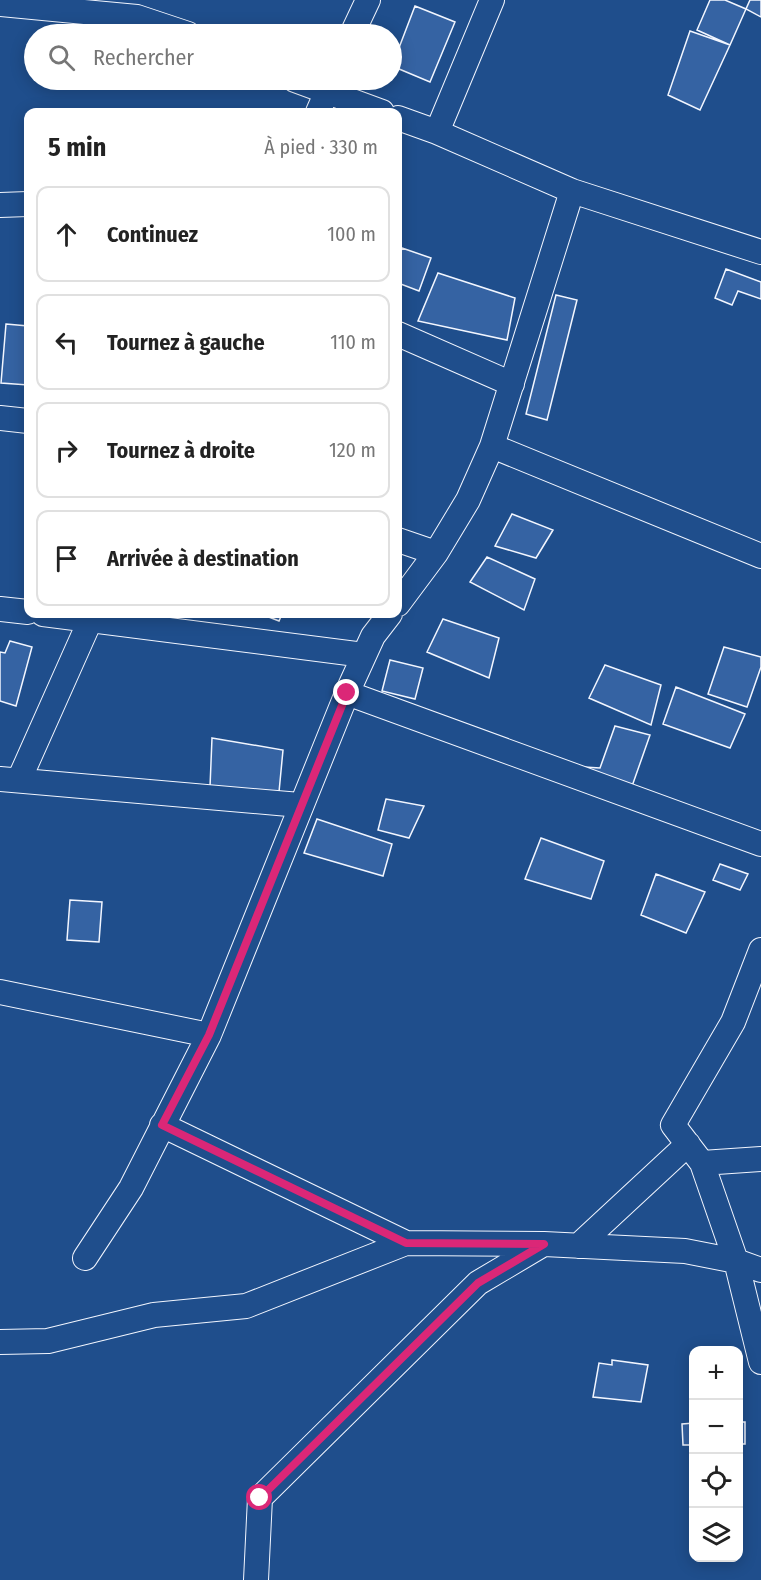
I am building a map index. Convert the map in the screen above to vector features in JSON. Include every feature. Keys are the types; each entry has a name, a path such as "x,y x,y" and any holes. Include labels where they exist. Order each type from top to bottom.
{"street":[{"path":"357,24 368,0"},
{"path":"437,132 492,0"},
{"path":"0,4 67,4 137,17 158,24"},
{"path":"326,95 369,108"},
{"path":"402,119 437,132 572,191 761,252"},
{"path":"402,598 435,553 468,500 492,446 572,191"},
{"path":"0,204 24,204"},
{"path":"402,336 512,384"},
{"path":"0,418 24,421"},
{"path":"492,446 761,556"},
{"path":"402,541 435,553"},
{"path":"0,609 24,612"},
{"path":"91,618 9,779 300,805"},
{"path":"106,618 364,655"},
{"path":"85,1258 130,1188 209,1035 347,693 373,636 387,618"},
{"path":"347,693 761,844"},
{"path":"761,950 733,1022 673,1125 695,1154 736,1261 761,1362"},
{"path":"0,992 209,1035"},
{"path":"162,1125 406,1243"},
{"path":"578,1246 695,1154 761,1159"},
{"path":"0,1342 48,1341 154,1315 246,1306 406,1243 544,1244 685,1251 736,1261 761,1270"},
{"path":"256,1580 260,1498 478,1283 544,1244"}],"building":[{"path":"710,0 725,0 746,9 730,45 697,30"},
{"path":"750,0 761,0 761,17 746,9"},
{"path":"415,6 455,22 430,82 402,70 402,40"},
{"path":"690,31 730,45 700,110 668,95"},
{"path":"402,248 431,258 419,291 402,285"},
{"path":"726,269 761,282 761,299 738,291 732,305 715,298"},
{"path":"438,273 515,298 507,340 418,321"},
{"path":"556,295 577,300 547,420 526,414"},
{"path":"6,324 24,326 24,385 1,383"},
{"path":"512,514 553,530 536,558 495,546"},
{"path":"487,557 535,579 524,610 470,582"},
{"path":"443,619 499,638 489,678 427,652"},
{"path":"10,641 32,647 16,706 0,701 0,652 5,653"},
{"path":"724,647 761,657 761,667 747,707 708,694"},
{"path":"390,660 423,668 415,699 382,691"},
{"path":"605,665 661,685 651,725 589,698"},
{"path":"676,687 745,714 730,748 663,724"},
{"path":"615,726 650,735 630,792 584,767 600,768"},
{"path":"212,738 283,750 279,792 210,787"},
{"path":"386,799 424,806 409,838 378,830"},
{"path":"317,819 392,844 383,876 304,853"},
{"path":"541,838 604,861 591,899 525,879"},
{"path":"720,864 748,874 740,890 713,880"},
{"path":"656,874 705,892 686,933 641,915"},
{"path":"70,900 102,902 99,942 67,940"},
{"path":"612,1360 648,1365 641,1402 593,1397 599,1363 612,1365"},
{"path":"743,1422 745,1422 745,1444 743,1444"},
{"path":"689,1423 689,1445 683,1445 682,1424"}],"route":[{"path":"260,1498 478,1283 544,1244 406,1243 162,1125 209,1035 347,693"}]}
